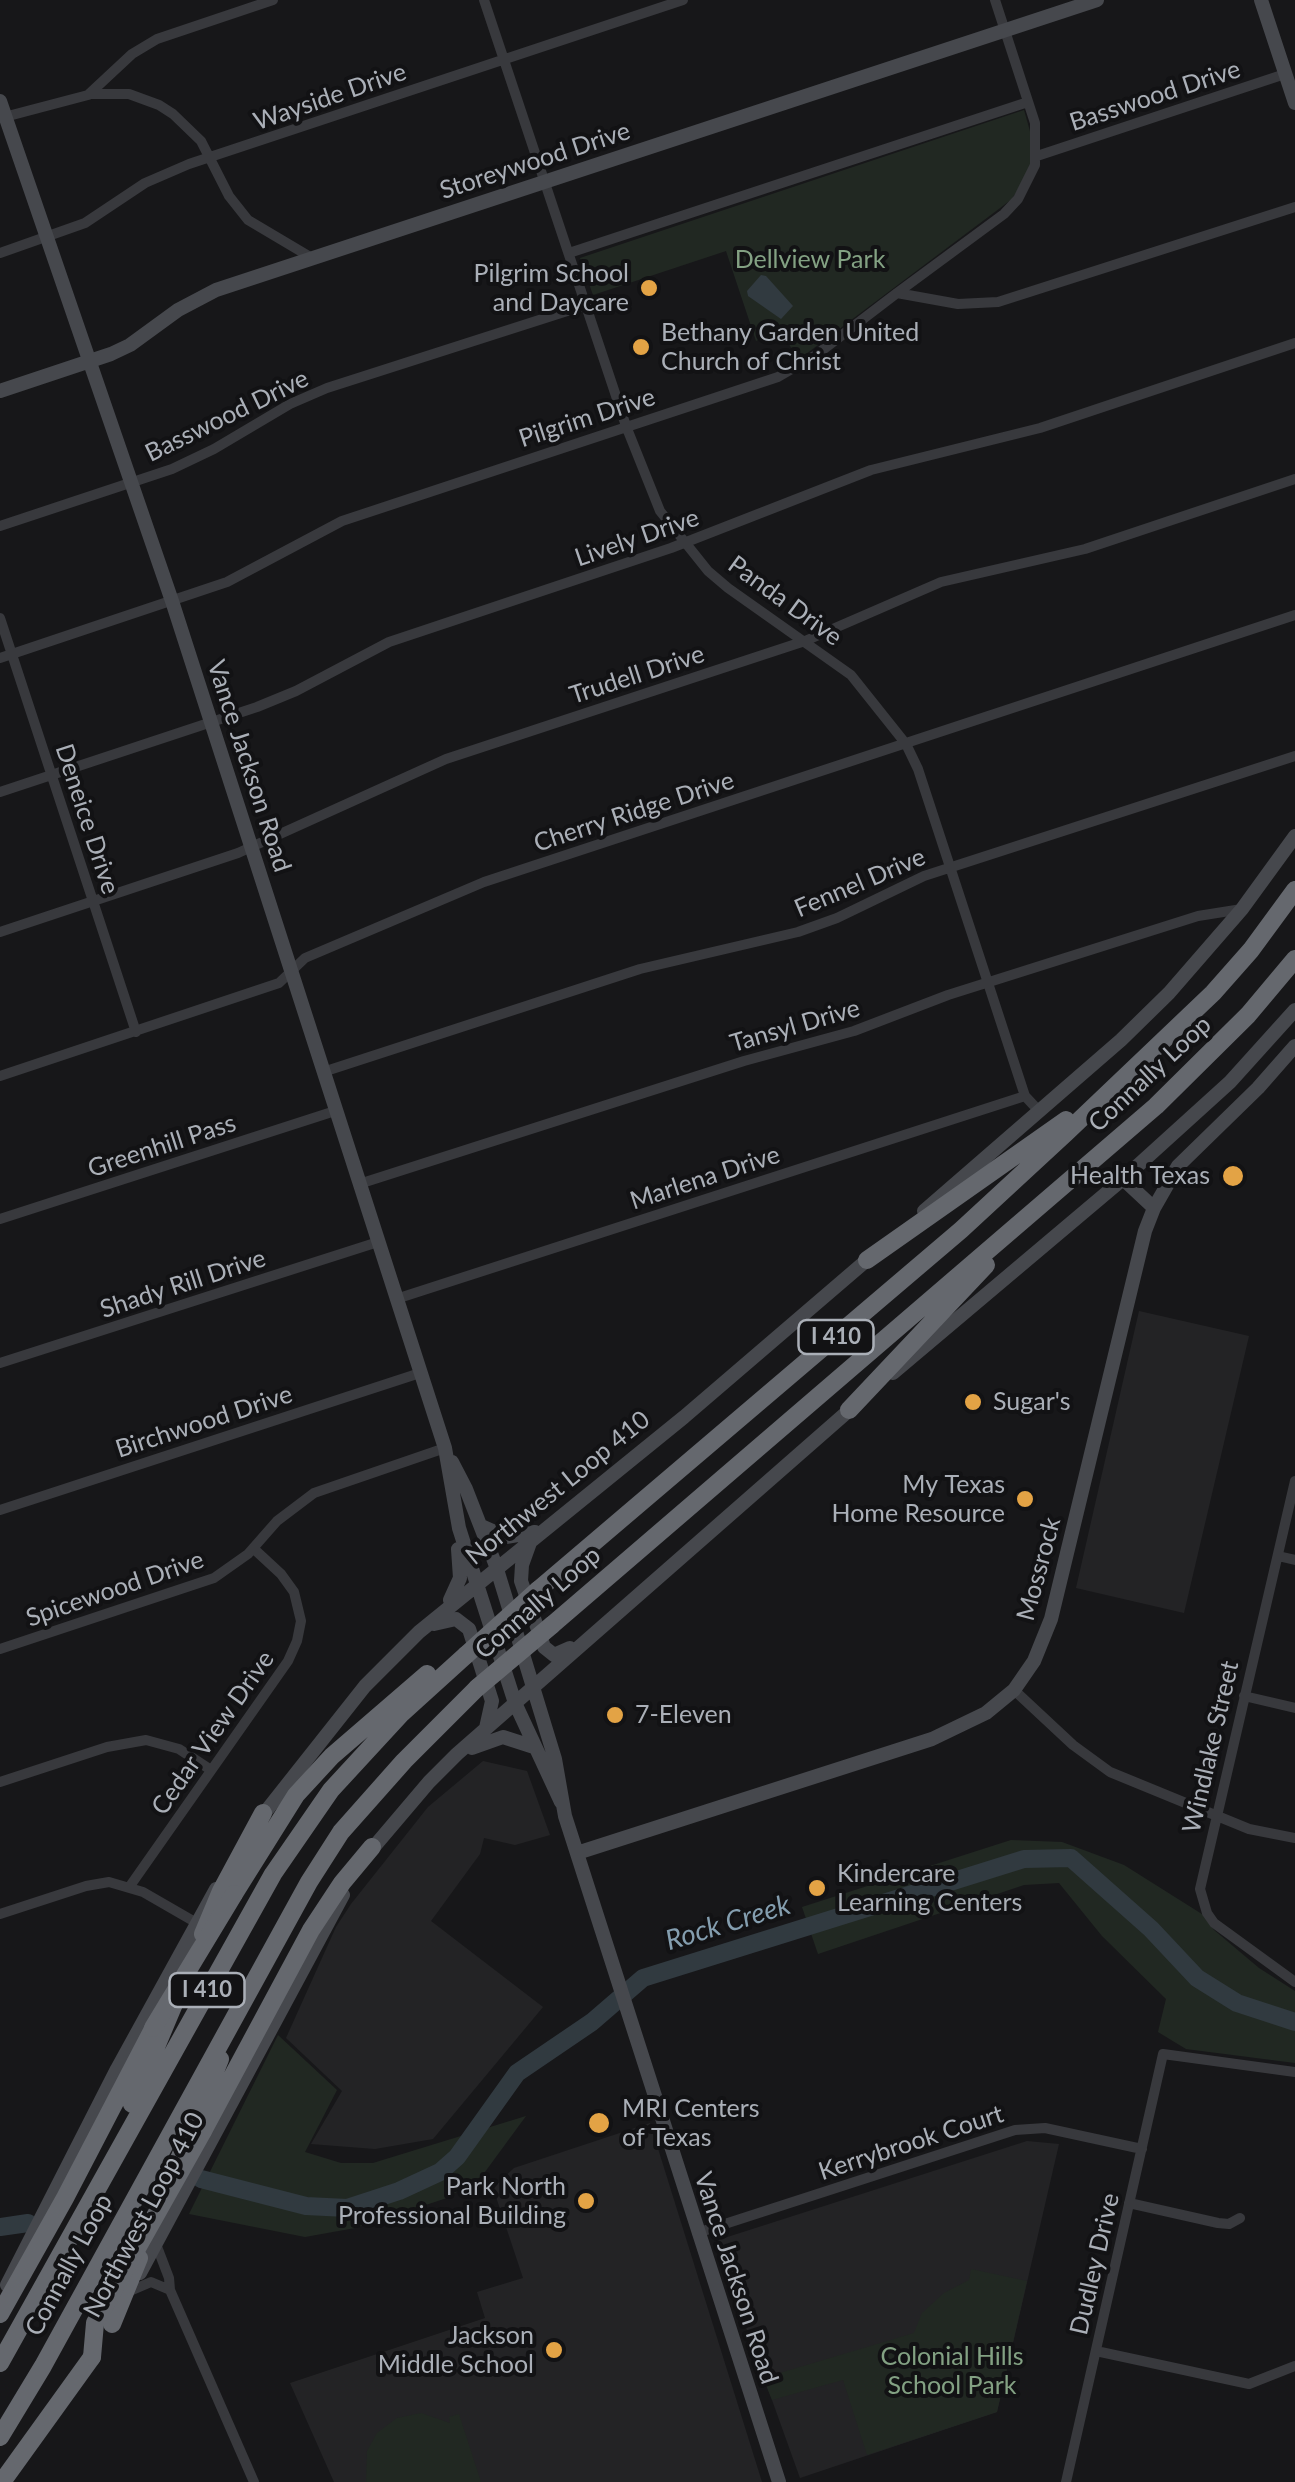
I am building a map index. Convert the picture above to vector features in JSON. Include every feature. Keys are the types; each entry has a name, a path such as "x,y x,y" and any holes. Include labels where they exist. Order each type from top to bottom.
{"highway":[{"name":"Connally Loop","path":"0,2363 239,1932 332,1790 464,1651 960,1230 1128,1076 1213,993 1295,890"},
{"name":"Connally Loop","path":"0,2438 243,1998 341,1832 423,1740 477,1688 1038,1208 1201,1063 1295,959"},
{"path":"867,1260 1128,1076"},
{"path":"849,1410 1038,1208"},
{"path":"0,2314 153,2028 296,1795 332,1756 464,1651"},
{"path":"97,2187 221,1891 263,1813"},
{"path":"2,2482 92,2356 95,2323 204,2131 311,1930 342,1882 372,1847"},
{"path":"112,2324 243,1998"}],"main road":[{"name":"Storeywood Drive","path":"0,391 130,345 196,299 1097,0"},
{"path":"1262,0 1295,103"},
{"name":"Vance Jackson Road","path":"0,101 133,482 445,1448 496,1566 557,1766 560,1802"},
{"name":"Northwest Loop 410","path":"0,2298 195,1922 263,1813 365,1686 445,1608 684,1416 1142,1020 1242,909 1295,836"},
{"name":"Northwest Loop 410","path":"12,2482 112,2324 320,1935 372,1847 457,1754 849,1410 1123,1179 1230,1082 1295,1010"},
{"name":"Mossrock","path":"577,1853 932,1739 973,1720 1014,1690 1034,1661 1052,1619 1154,1208 1178,1166 1295,1046"},
{"path":"1123,1179 1154,1208"},
{"name":"Vance Jackson Road","path":"445,1448 459,1528 514,1703 560,1802 779,2482"},
{"path":"480,1526 506,1537 538,1533"},
{"path":"445,1608 460,1578 459,1528"},
{"path":"538,1533 525,1552 522,1581 544,1647 554,1655 560,1654 604,1624"},
{"path":"419,1632 448,1618 469,1629 492,1702 486,1729"},
{"path":"457,1754 503,1737 534,1748"}],"street":[{"path":"88,94 132,54 158,39 273,0"},
{"name":"Panda Drive","path":"484,0 626,426 660,511 685,544 728,588 858,682 906,744 1026,1096 1039,1111"},
{"name":"Wayside Drive","path":"0,253 85,223 164,174 684,0"},
{"path":"996,0 1035,123 1037,156"},
{"name":"Basswood Drive","path":"1037,156 1286,74"},
{"path":"3,117 88,94 118,92 159,104 194,132 229,196 248,220 312,258"},
{"path":"569,253 1028,102"},
{"name":"Pilgrim Drive","path":"0,658 227,582 342,521 792,370 1004,214 1028,183 1037,156"},
{"path":"897,293 958,304 998,302 1295,207"},
{"name":"Basswood Drive","path":"0,526 185,464 290,404 327,388 586,305"},
{"name":"Lively Drive","path":"0,792 211,723 296,691 389,642 685,544 872,470 1040,428 1295,343"},
{"name":"Trudell Drive","path":"0,932 222,859 446,759 805,641 942,582 1084,548 1295,479"},
{"name":"Cherry Ridge Drive","path":"0,1076 280,983 305,958 484,882 1295,615"},
{"name":"Deneice Drive","path":"0,618 136,1032"},
{"name":"Fennel Drive","path":"323,1072 640,968 798,932 950,867 1295,756"},
{"name":"Tansyl Drive","path":"359,1184 744,1060 854,1031 988,982 1198,916 1242,909"},
{"name":"Marlena Drive","path":"396,1299 1026,1096"},
{"name":"Greenhill Pass","path":"0,1220 335,1111"},
{"name":"Shady Rill Drive","path":"0,1363 378,1242"},
{"name":"Birchwood Drive","path":"0,1510 420,1373"},
{"name":"Spicewood Drive","path":"0,1649 193,1586 232,1566 254,1549 277,1521 314,1493 445,1448"},
{"name":"Windlake Street","path":"1295,1482 1201,1878 1203,1901 1214,1923 1295,1982"},
{"name":"Cedar View Drive","path":"130,1886 288,1661 300,1631 300,1610 294,1592 254,1549"},
{"path":"1278,1556 1295,1560"},
{"path":"1014,1690 1073,1745 1110,1772 1260,1832 1295,1838"},
{"path":"1244,1696 1295,1708"},
{"path":"0,1782 107,1747 146,1740 179,1749 212,1770"},
{"path":"0,1914 98,1883 130,1886 195,1922"},
{"name":"Dudley Drive","path":"1066,2482 1164,2054 1295,2072"},
{"name":"Kerrybrook Court","path":"697,2233 1016,2130 1045,2128 1142,2149"},
{"path":"1129,2203 1218,2223 1229,2224 1240,2218"},
{"path":"156,2244 170,2290 254,2482"},
{"path":"130,2292 152,2282 170,2290"},
{"path":"1096,2352 1250,2384 1295,2366"}],"shaded area":[{"path":"761,275 793,306 781,319 748,296 747,291"},
{"path":"1139,1311 1249,1336 1184,1613 1076,1588"},
{"path":"483,1761 527,1771 550,1835 515,1845 484,1838 480,1854 431,1921 543,2007 433,2139 375,2149 311,2144 342,2091 286,2038 336,1927 351,1904 428,1807"},
{"name":"Jackson Middle School","path":"650,2123 762,2482 334,2482 290,2383 485,2318 477,2292 523,2278 493,2188 514,2168"},
{"path":"1027,2141 1059,2144 997,2412 800,2478 715,2241"}],"green space":[{"name":"Dellview Park","path":"1024,110 1033,142 1032,158 1012,199 798,360 781,330 756,341 726,251 593,295 580,258"},
{"path":"1011,1840 1062,1842 1124,1865 1205,1916 1214,1930 1259,1968 1295,1991 1295,2063 1186,2049 1158,2032 1166,1999 1102,1936 1059,1883 1024,1885 818,1954 802,1907"},
{"path":"278,2035 337,2090 305,2152 341,2163 373,2163 526,2116 482,2176 447,2198 355,2228 305,2237 189,2214"},
{"name":"Colonial Hills School Park","path":"971,2269 1027,2281 997,2412 867,2455 843,2380 772,2400 763,2378 914,2333 922,2313 944,2293 969,2280"},
{"path":"421,2413 450,2423 449,2417 459,2414 481,2482 366,2482 367,2451 377,2433 397,2418"}],"waterway":[{"name":"Rock Creek","path":"201,2179 306,2206 347,2208 399,2191 440,2172 457,2157 517,2073 592,2022 643,1978 1024,1859 1071,1858 1151,1929 1197,1978 1237,2003 1295,2022"},
{"name":"Rock Creek","path":"0,2227 28,2223"}],"place":[{"name":"Pilgrim School and Daycare","path":"649,288"},
{"name":"Bethany Garden United Church of Christ","path":"641,347"},
{"name":"Health Texas","path":"1233,1176"},
{"name":"Sugar's","path":"973,1402"},
{"name":"My Texas Home Resource","path":"1025,1499"},
{"name":"7-Eleven","path":"615,1715"},
{"name":"Kindercare Learning Centers","path":"817,1888"},
{"name":"MRI Centers of Texas","path":"599,2123"},
{"name":"Park North Professional Building","path":"586,2201"},
{"name":"Jackson Middle School","path":"554,2350"}]}
